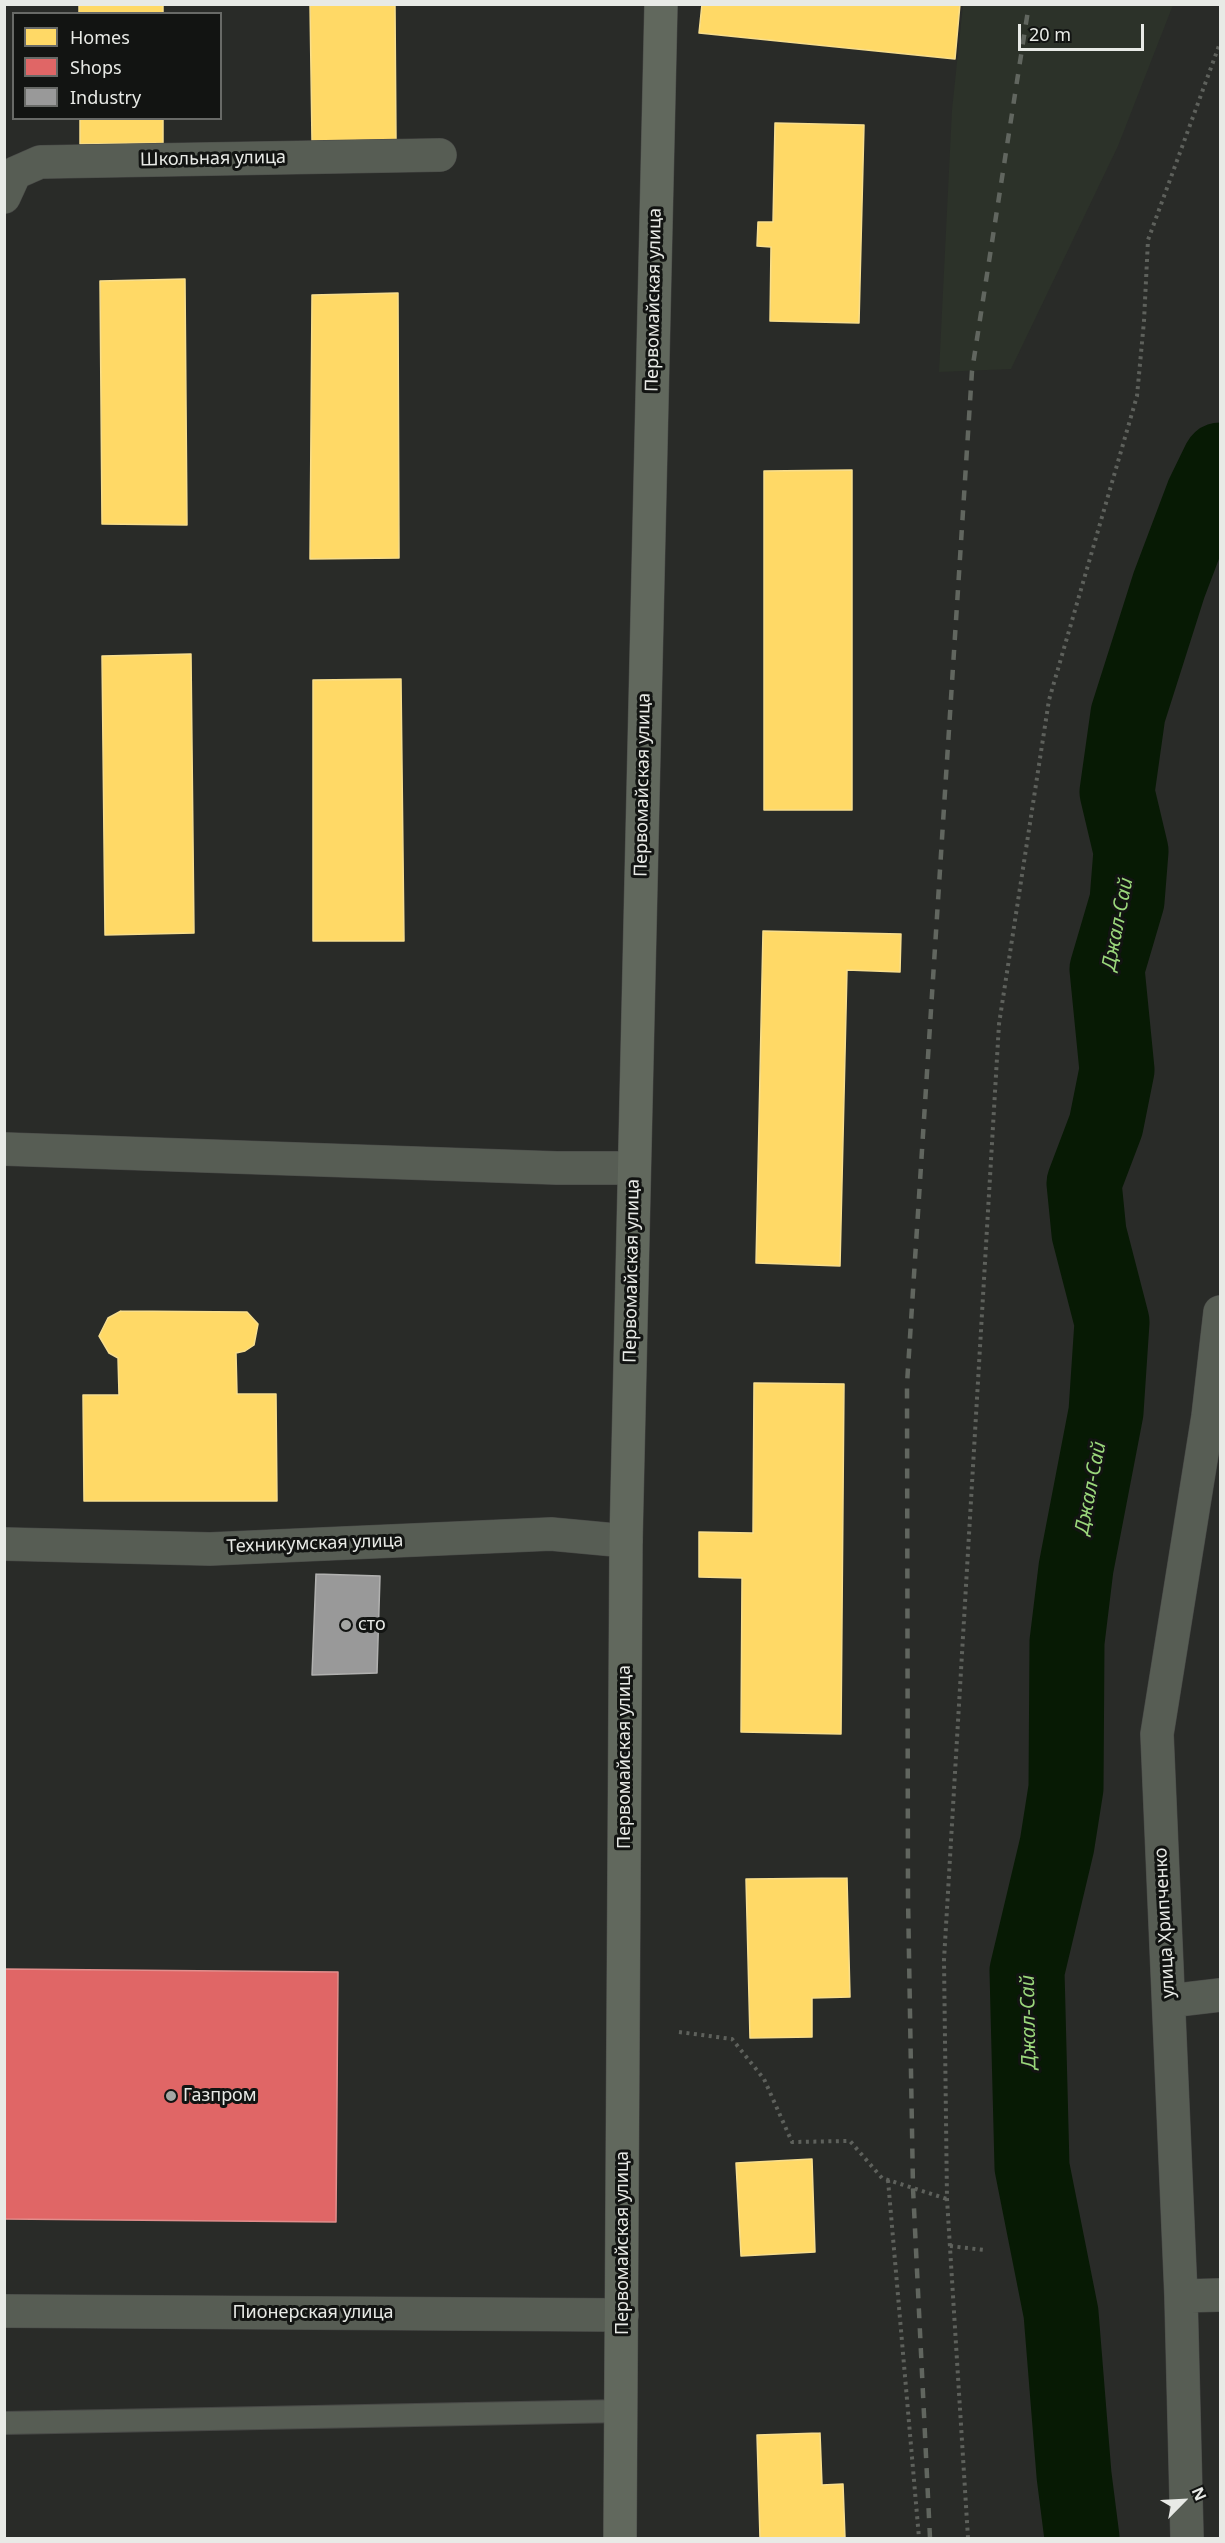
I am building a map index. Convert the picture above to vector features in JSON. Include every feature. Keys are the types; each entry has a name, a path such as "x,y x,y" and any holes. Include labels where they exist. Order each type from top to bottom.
{"main road":[{"name":"Первомайская улица","path":"620,2538 626,1542 661,4"}],"street":[{"name":"Школьная улица","path":"4,197 15,173 40,162 440,156"},
{"path":"4,1149 557,1168 634,1168"},
{"name":"улица Хрипченко","path":"1187,2538 1182,2296 1157,1734 1208,1416 1221,1312"},
{"name":"Техникумская улица","path":"4,1544 210,1549 551,1534 626,1542"},
{"path":"1168,2001 1221,1995"},
{"path":"1182,2296 1221,2295"},
{"name":"Пионерская улица","path":"4,2311 622,2315"}],"lane":[{"path":"4,2423 622,2411"}],"path":[{"path":"968,2538 947,2199 944,1960 999,1024 1049,699 1137,396 1148,240 1221,43"},
{"path":"679,2032 732,2039 764,2079 792,2142 850,2141 882,2178 947,2199"},
{"path":"888,2180 919,2538"},
{"path":"950,2246 984,2250"}],"shaded area":[{"path":"963,5 1173,5 1118,146 1011,369 939,372 952,110"}],"building: Homes":[{"path":"79,4 163,4 163,12 79,12"},
{"path":"310,4 395,4 396,140 312,141"},
{"path":"702,4 960,4 955,59 699,33"},
{"path":"80,120 163,120 163,143 80,144"},
{"path":"775,123 864,125 859,323 770,321 771,247 757,246 758,222 773,222"},
{"path":"185,279 187,525 102,524 100,281"},
{"path":"398,293 399,558 310,559 312,295"},
{"path":"852,470 852,810 764,810 764,471"},
{"path":"191,654 194,933 105,935 102,656"},
{"path":"401,679 404,941 313,941 313,680"},
{"path":"763,931 901,934 900,972 847,970 840,1266 756,1263"},
{"path":"121,1311 247,1312 258,1324 254,1345 245,1351 236,1353 237,1394 276,1394 277,1501 84,1501 83,1395 119,1395 118,1358 109,1353 99,1336 108,1318"},
{"path":"754,1383 844,1384 841,1734 741,1732 742,1578 699,1577 699,1532 753,1533"},
{"path":"847,1878 850,1997 812,1998 812,2037 750,2038 746,1879"},
{"path":"812,2159 815,2252 741,2256 736,2163"},
{"path":"820,2433 822,2485 843,2484 845,2538 760,2538 757,2435"}],"building: Shops":[{"name":"Газпром","path":"4,1969 338,1972 336,2222 4,2219"}],"building: Industry":[{"name":"сто","path":"316,1574 380,1576 377,1673 312,1675"}],"waterway":[{"name":"Джал-Сай","path":"1082,2538 1074,2475 1061,2313 1032,2167 1027,1971 1057,1845 1066,1788 1067,1642 1076,1568 1106,1412 1112,1322 1089,1233 1084,1183 1106,1125 1117,1070 1107,969 1127,901 1131,851 1117,792 1128,714 1169,585 1203,495 1220,460"}],"railway":[{"path":"930,2538 913,2188 908,1897 907,1384 972,371 1029,4"}],"place":[{"name":"сто","path":"346,1625"},
{"name":"Газпром","path":"171,2096"}]}
